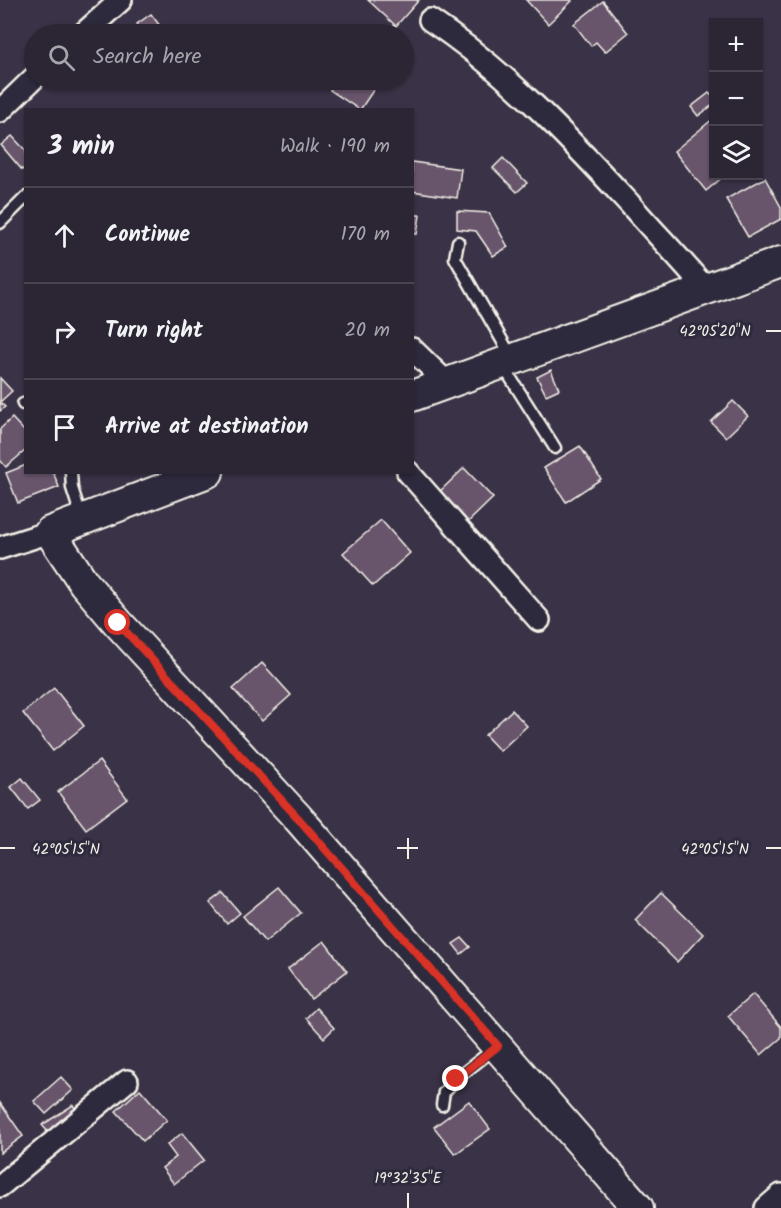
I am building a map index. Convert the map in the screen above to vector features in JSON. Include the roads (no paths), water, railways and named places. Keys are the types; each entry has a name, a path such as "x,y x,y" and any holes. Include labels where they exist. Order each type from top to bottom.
{"street":[{"path":"94,24 120,0"},
{"path":"430,20 454,36 525,96 590,161 705,288"},
{"path":"0,111 24,88"},
{"path":"414,395 781,262"},
{"path":"414,351 447,383"},
{"path":"0,548 50,532 203,474"},
{"path":"410,474 539,620"},
{"path":"50,532 84,583 118,623 298,818 639,1208"},
{"path":"0,1186 127,1082"},
{"path":"766,1208 781,1195"}],"lane":[{"path":"0,223 24,199"},
{"path":"458,242 455,258 507,362 555,448"},
{"path":"71,474 72,488 82,520"},
{"path":"442,1105 444,1092 456,1079 498,1046"}]}
